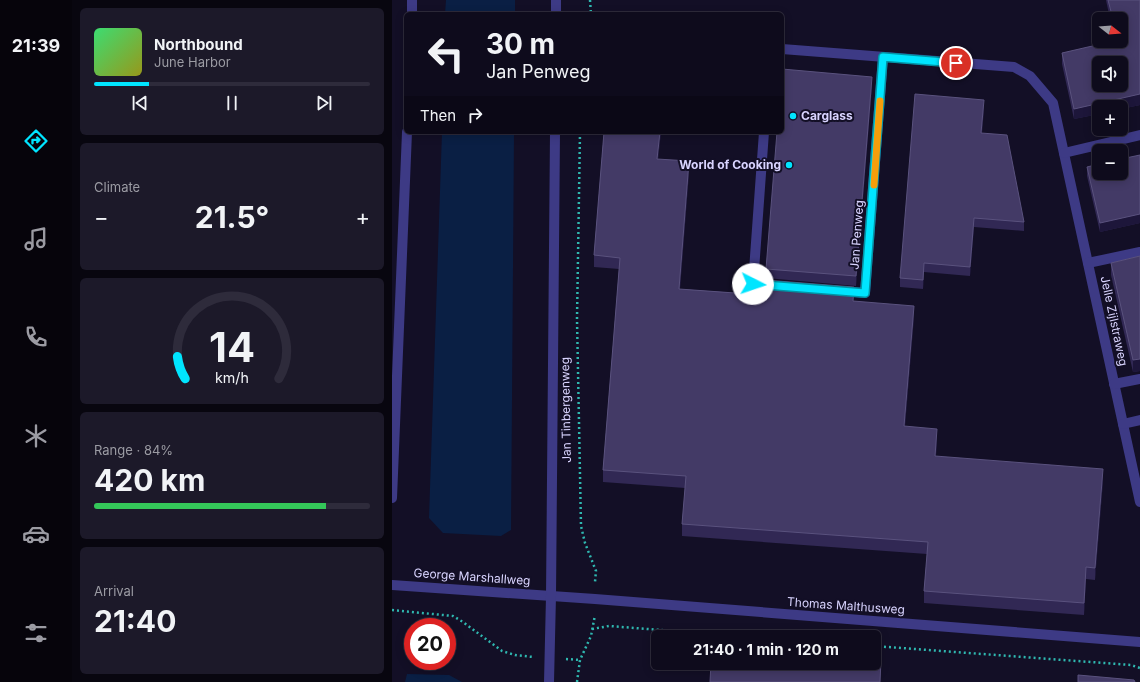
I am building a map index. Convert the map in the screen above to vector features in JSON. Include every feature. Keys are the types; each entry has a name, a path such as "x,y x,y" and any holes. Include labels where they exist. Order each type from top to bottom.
{"street":[{"path":"412,0 412,12"},
{"path":"556,0 556,12"},
{"path":"784,49 883,57"},
{"name":"Jelle Zijlstraweg","path":"883,57 1014,67 1030,76 1053,103 1140,502"},
{"name":"Jan Penweg","path":"835,291 865,293 883,57"},
{"path":"392,498 407,134"},
{"name":"Jan Tinbergenweg","path":"548,682 551,596 555,134"},
{"path":"764,134 753,284 783,287"},
{"path":"1064,153 1140,135"},
{"name":"Jelle Zijlstraweg","path":"1088,263 1140,252"},
{"name":"Jelle Zijlstraweg","path":"1114,384 1140,379"},
{"path":"1123,424 1140,420"},
{"name":"George Marshallweg","path":"392,585 551,596"},
{"name":"Thomas Malthusweg","path":"551,596 1140,642"}],"path":[{"path":"590,0 592,12"},
{"name":"Jan Tinbergenweg","path":"577,682 580,660 591,636 595,618 596,571 585,542 581,526 577,319 580,134"},
{"path":"392,610 453,616 502,651 515,655 549,659 580,660"},
{"path":"592,629 609,626 661,630"},
{"path":"881,647 1131,665 1140,668"}],"water":[{"path":"446,0 515,0 515,12 445,12"},
{"path":"442,134 514,134 511,530 501,536 443,533 429,518"},
{"path":"407,674 449,675 462,682 405,682"}],"building":[{"path":"1108,0 1140,0 1140,94 1114,100 1092,100 1092,105 1074,109 1062,53 1092,46 1092,48 1128,48 1128,12 1111,12"},
{"path":"784,69 872,77 856,276 766,269 777,134 784,134"},
{"path":"915,94 984,100 981,133 1007,135 1024,222 974,218 970,267 924,263 923,280 900,278"},
{"path":"604,134 660,134 657,159 689,161 679,289 763,295 765,280 854,287 853,301 914,306 904,426 937,429 935,456 1103,469 1095,568 1086,567 1084,603 924,591 928,542 682,524 686,476 603,470 620,258 594,255"},
{"path":"1140,155 1140,214 1100,223 1087,167 1092,166 1092,180 1128,180 1128,158"},
{"path":"1140,256 1140,359 1133,360 1111,263"},
{"path":"711,670 881,670 880,682 710,682"},
{"path":"1078,675 1134,680 1135,682 1078,682"}],"slow traffic":[{"path":"874,185 880,101"}],"place":[{"name":"Carglass","path":"793,116"},
{"name":"World of Cooking","path":"789,165"}],"route":[{"path":"753,284 865,293 883,57 956,63"}]}
